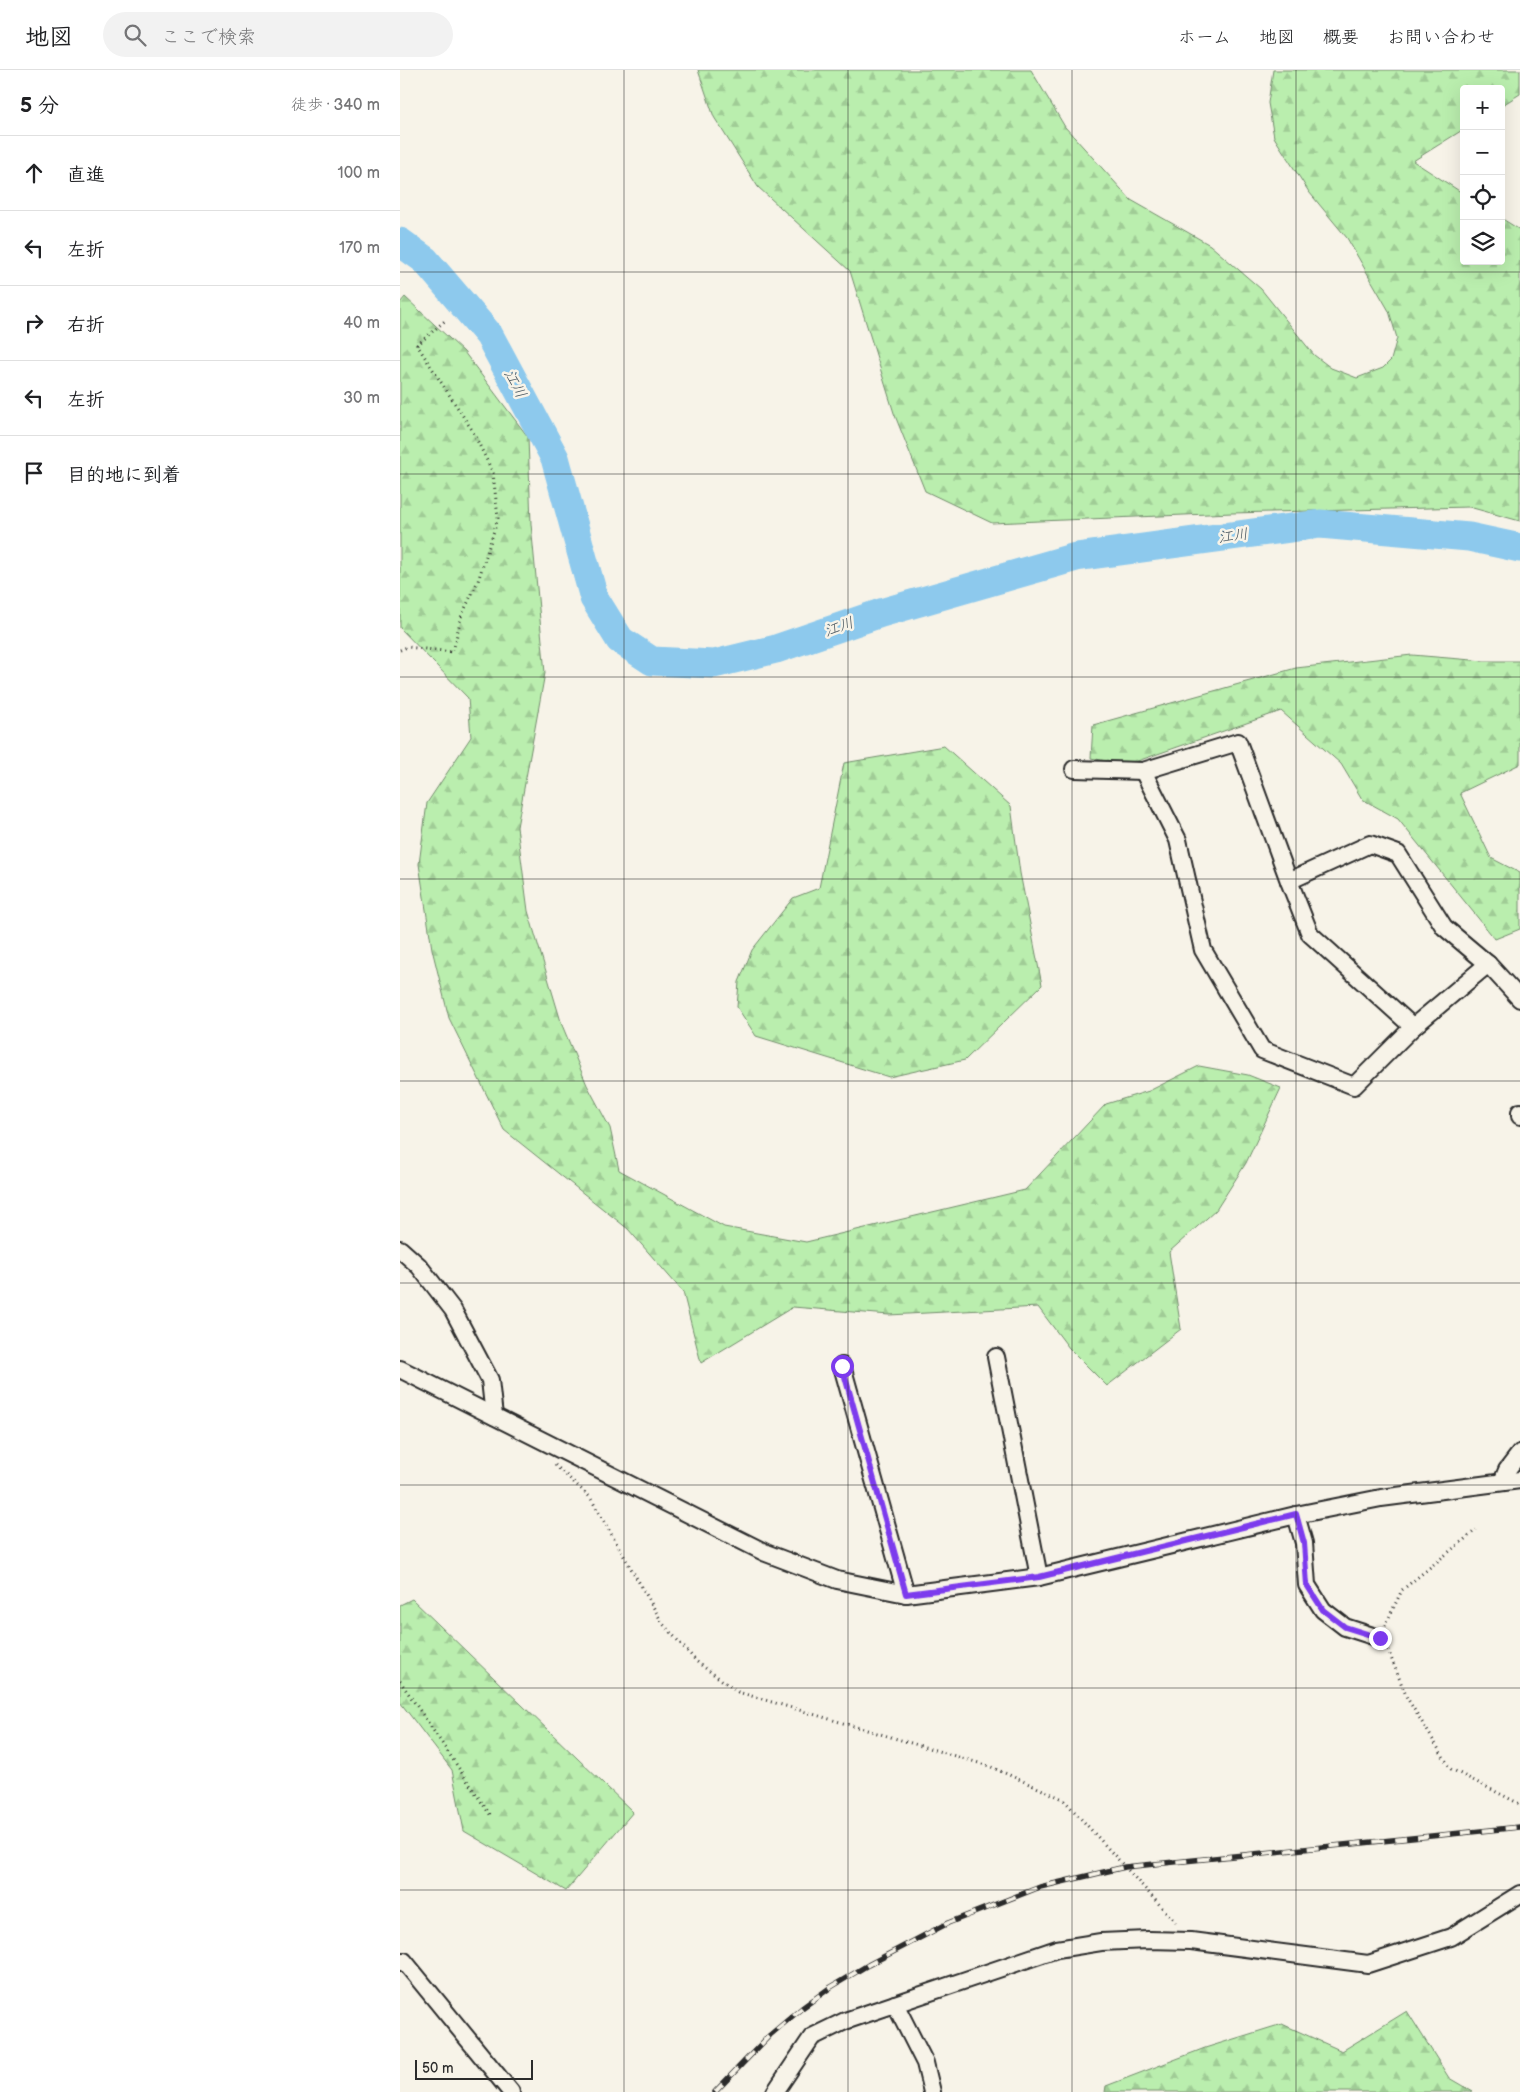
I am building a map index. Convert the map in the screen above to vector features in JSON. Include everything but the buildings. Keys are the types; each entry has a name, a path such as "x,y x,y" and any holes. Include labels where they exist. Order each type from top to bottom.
{"street":[{"path":"1074,769 1143,771 1238,742 1310,934 1413,1027"},
{"path":"1143,771 1178,840 1203,950 1262,1050 1354,1086 1413,1027 1488,964"},
{"path":"1289,881 1370,844 1398,854 1444,927 1488,964 1520,999"},
{"path":"400,1249 419,1266 453,1310 490,1380 494,1416"},
{"path":"996,1357 1039,1577"},
{"path":"842,1366 906,1594"},
{"path":"400,1369 766,1553 837,1580 906,1594 1039,1577 1296,1514 1381,1498 1520,1480"},
{"path":"1502,1482 1507,1470 1520,1453"},
{"path":"1296,1514 1304,1543 1307,1585 1323,1610 1345,1627 1380,1638"},
{"path":"775,2092 812,2036 845,2021 1058,1949 1100,1942 1191,1941 1368,1964 1451,1937 1520,1894"},
{"path":"400,1962 404,1962 511,2092"},
{"path":"895,2004 925,2064 932,2092"}],"path":[{"path":"400,650 407,647 453,652 461,617 478,581 498,518 493,473 472,430 417,345 447,319"},
{"path":"544,1441 556,1466 590,1497 663,1624 697,1662 738,1692 989,1766 1063,1799 1191,1941"},
{"path":"1476,1530 1402,1590 1380,1638 1388,1648 1407,1698 1451,1768 1520,1804"},
{"path":"400,1681 491,1816"}],"green space":[{"path":"698,70 1031,70 1065,127 1131,200 1210,245 1261,289 1314,355 1331,368 1357,378 1383,368 1391,360 1397,338 1389,311 1347,238 1309,192 1274,137 1268,103 1273,70 1520,70 1520,94 1505,103 1505,85 1460,85 1460,132 1413,161 1460,191 1460,265 1505,265 1505,221 1520,230 1520,521 1469,507 1232,513 992,523 925,491 894,413 850,271 758,187 714,117"},
{"path":"405,297 464,352 528,437 531,524 545,673 517,827 528,911 562,1025 587,1085 610,1128 619,1170 724,1227 806,1242 1025,1190 1106,1104 1149,1091 1199,1066 1248,1075 1281,1088 1246,1163 1216,1210 1169,1252 1181,1329 1107,1386 1069,1348 1038,1307 889,1315 793,1307 701,1363 683,1292 628,1229 504,1130 449,1018 432,949 419,864 427,803 471,737 468,698 400,628 400,303"},
{"path":"1412,655 1484,661 1520,661 1520,764 1460,793 1491,858 1520,873 1520,929 1495,939 1398,819 1362,799 1341,764 1281,711 1126,765 1091,758 1093,725 1296,668"},
{"path":"944,746 1011,806 1020,873 1042,985 965,1060 889,1077 756,1036 737,1007 739,982 752,950 793,898 819,888 844,763"},
{"path":"412,1599 633,1812 566,1891 464,1831 452,1770 400,1702 400,1605"},
{"path":"1407,2011 1449,2078 1473,2092 1105,2092 1106,2086 1205,2048 1282,2024 1342,2051"}],"waterway":[{"name":"江川","path":"400,242 425,260 489,335 555,458 594,598 620,640 652,661 714,664 776,649 881,613 1076,557 1320,524 1469,537 1520,548"}],"railway":[{"path":"715,2092 770,2035 831,1987 868,1965 948,1923 1040,1887 1125,1867 1520,1827"}],"route":[{"path":"842,1366 906,1594 1039,1577 1296,1514 1304,1543 1307,1585 1323,1610 1345,1627 1380,1638"}]}
